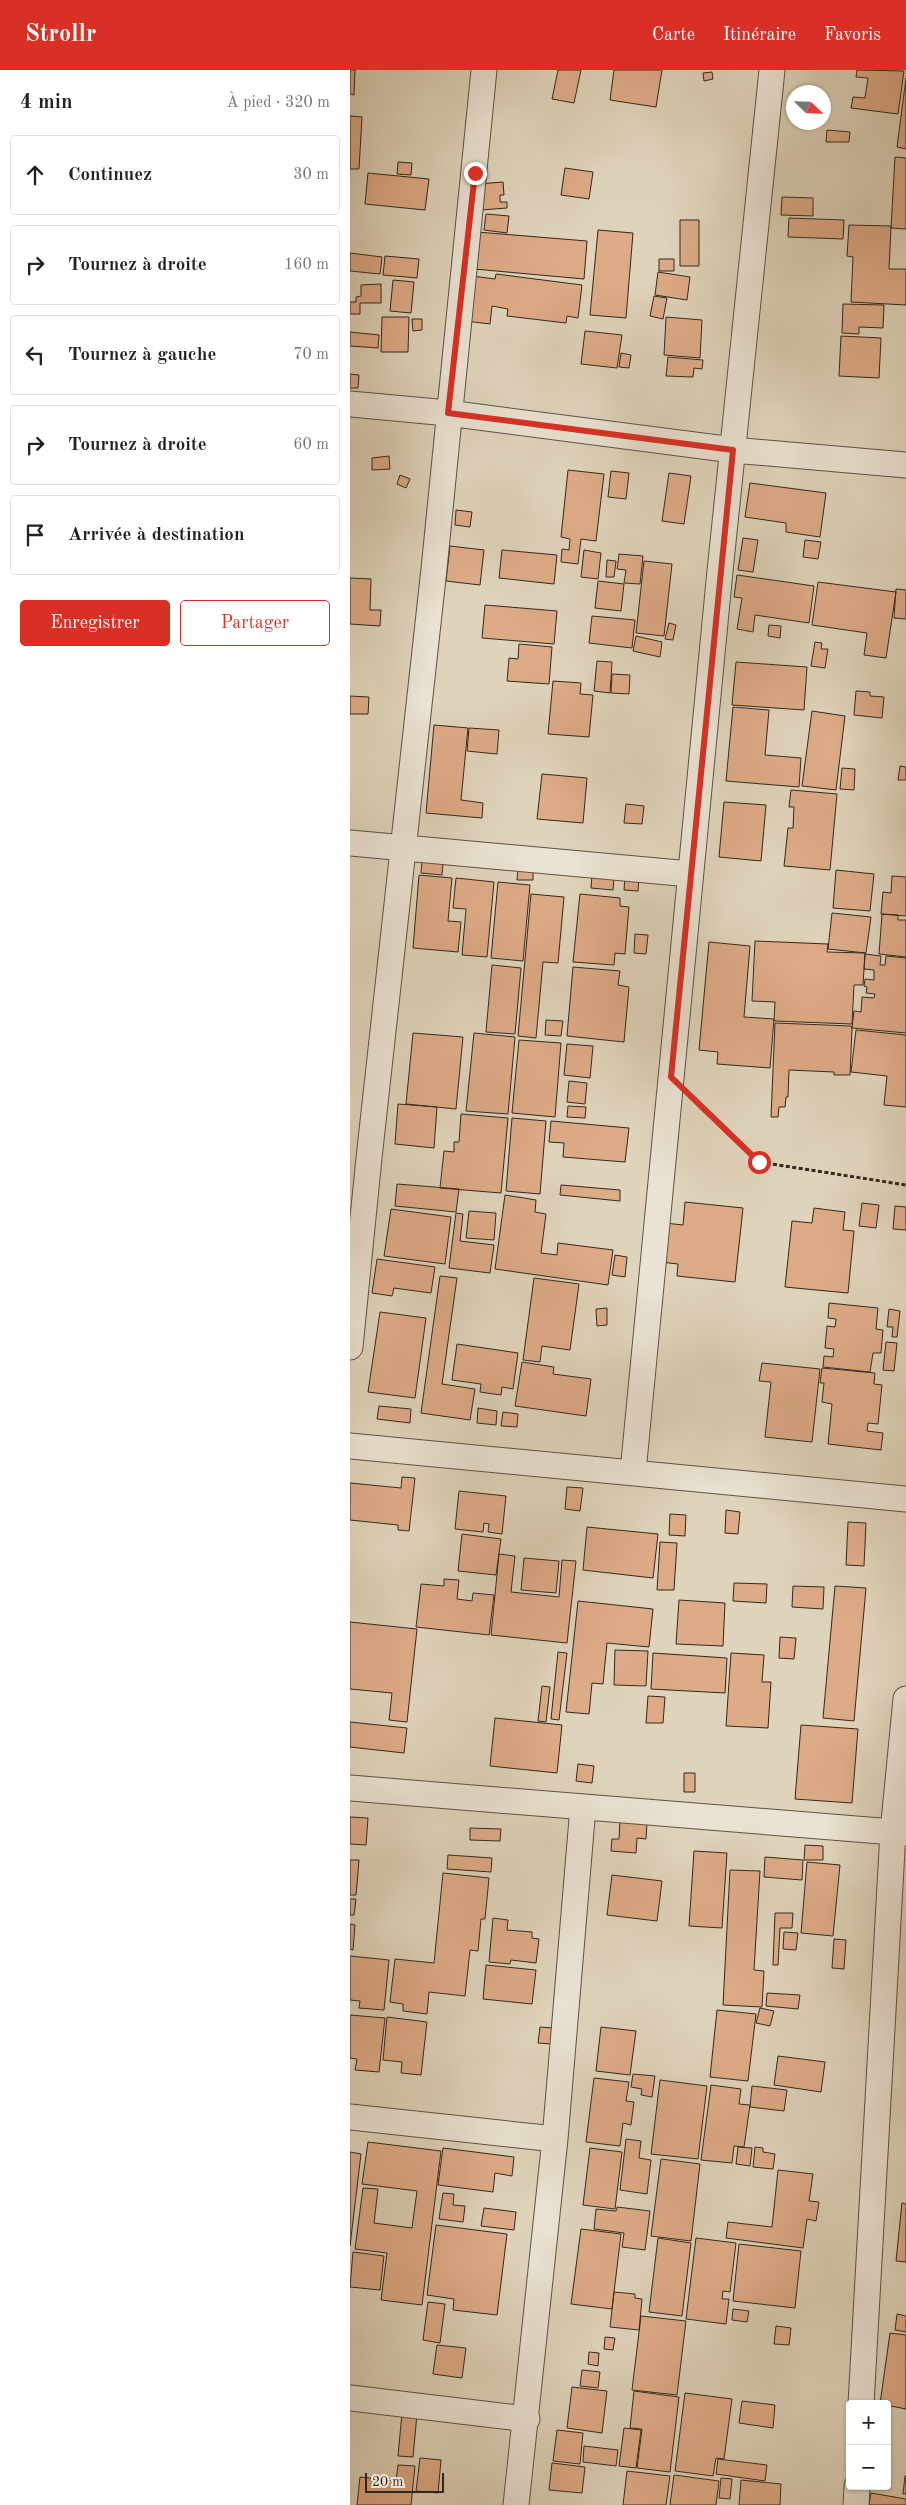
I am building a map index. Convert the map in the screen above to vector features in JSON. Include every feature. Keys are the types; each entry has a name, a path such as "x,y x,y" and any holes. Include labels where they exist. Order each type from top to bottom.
{"street":[{"path":"350,1348 434,569 448,413 475,173 484,70"},
{"path":"633,1472 690,874 772,70"},
{"path":"350,404 448,413 733,450 906,466"},
{"path":"350,843 403,846 690,874"},
{"path":"350,1446 906,1499"},
{"path":"861,2400 900,1833 906,1699"},
{"path":"350,1788 900,1833"},
{"path":"516,2505 527,2419 555,2139 583,1807"},
{"path":"350,2118 555,2139"},
{"path":"350,2398 527,2419"},
{"path":"856,2505 857,2490"}],"path":[{"path":"671,1077 759,1162 906,1185"}],"building":[{"path":"350,70 355,70 354,95 350,94"},
{"path":"558,70 581,70 574,103 552,99"},
{"path":"614,70 662,70 656,107 610,100"},
{"path":"857,70 904,71 898,114 851,108 853,97 865,98 868,78 856,77"},
{"path":"712,72 713,79 704,81 703,73"},
{"path":"906,78 906,149 897,147"},
{"path":"350,116 362,117 359,169 350,169"},
{"path":"827,130 850,132 849,142 826,142"},
{"path":"895,157 906,158 906,229 891,228"},
{"path":"398,162 412,163 411,175 397,174"},
{"path":"565,168 593,172 589,199 561,195"},
{"path":"368,173 429,179 425,210 365,204"},
{"path":"503,182 504,195 500,195 500,202 507,202 507,208 481,210 478,184"},
{"path":"782,197 813,198 813,216 781,215"},
{"path":"486,214 509,216 507,233 484,230"},
{"path":"789,218 844,220 843,239 788,237"},
{"path":"680,220 699,220 699,266 680,266"},
{"path":"849,225 891,226 889,269 906,269 906,305 851,302 853,257 847,256"},
{"path":"598,230 633,233 626,318 590,315"},
{"path":"477,232 587,241 584,279 474,269"},
{"path":"350,253 382,257 380,274 350,271"},
{"path":"385,256 419,259 417,278 383,275"},
{"path":"659,259 674,259 674,271 659,271"},
{"path":"658,272 690,277 687,300 655,295"},
{"path":"496,274 582,285 578,318 567,316 566,323 507,316 508,309 492,306 490,324 466,321 472,276 495,279"},
{"path":"393,280 414,282 411,313 390,311"},
{"path":"381,284 381,303 360,303 360,314 350,314 350,302 356,302 356,297 361,296 361,285"},
{"path":"654,296 667,298 663,319 650,316"},
{"path":"843,304 884,305 883,328 859,327 859,334 842,333"},
{"path":"382,317 409,317 408,352 381,352"},
{"path":"666,317 702,320 700,358 664,355"},
{"path":"412,319 422,319 422,330 413,331"},
{"path":"585,331 622,335 617,368 581,364"},
{"path":"350,332 379,335 378,348 350,346"},
{"path":"841,336 881,338 879,378 839,376"},
{"path":"621,353 631,355 629,368 619,367"},
{"path":"668,357 703,360 702,369 694,368 693,377 666,376"},
{"path":"350,374 359,375 358,388 350,388"},
{"path":"389,456 390,469 372,470 372,458"},
{"path":"568,470 604,474 596,541 581,539 578,564 561,562 562,549 569,550 570,539 561,537"},
{"path":"611,471 629,473 626,499 608,497"},
{"path":"669,473 691,476 684,524 662,521"},
{"path":"400,475 410,479 406,488 397,484"},
{"path":"750,483 826,493 820,537 786,532 786,523 745,517"},
{"path":"456,510 472,512 470,527 455,525"},
{"path":"743,538 758,540 753,572 738,570"},
{"path":"805,540 821,542 818,559 803,557"},
{"path":"450,546 484,550 480,585 446,581"},
{"path":"502,550 557,555 554,584 499,578"},
{"path":"584,550 601,553 598,579 581,577"},
{"path":"619,554 643,556 640,584 624,583 626,570 617,569"},
{"path":"607,560 616,561 614,577 606,577"},
{"path":"644,561 672,564 664,636 636,633"},
{"path":"737,575 814,586 809,623 755,615 753,632 737,629 742,598 734,597"},
{"path":"350,578 371,579 370,610 381,610 380,626 350,624"},
{"path":"598,581 624,584 621,611 595,608"},
{"path":"818,582 896,592 886,658 864,655 867,633 812,625"},
{"path":"896,589 906,590 906,619 894,618"},
{"path":"485,605 557,611 554,644 482,638"},
{"path":"592,616 635,620 632,648 589,643"},
{"path":"669,623 676,625 673,640 665,639"},
{"path":"769,625 781,626 780,638 768,636"},
{"path":"636,636 662,642 660,657 633,651"},
{"path":"815,642 822,643 821,649 828,649 825,668 811,666"},
{"path":"519,644 552,647 549,684 507,681 509,658 518,659"},
{"path":"597,661 612,662 610,693 594,691"},
{"path":"736,662 807,667 804,710 732,705"},
{"path":"612,674 630,675 629,694 611,693"},
{"path":"553,681 581,683 580,694 593,695 589,737 548,734"},
{"path":"856,691 870,692 870,696 884,697 882,718 854,715"},
{"path":"350,696 369,697 368,714 350,714"},
{"path":"733,707 769,710 765,755 801,758 799,787 726,781"},
{"path":"812,711 845,716 836,790 802,786"},
{"path":"434,725 468,728 461,800 483,803 482,818 426,813"},
{"path":"469,728 499,730 497,754 467,751"},
{"path":"900,766 906,767 906,780 898,780"},
{"path":"842,768 855,769 854,790 840,789"},
{"path":"542,774 587,778 583,823 537,819"},
{"path":"791,790 837,794 830,870 784,866 788,828 793,828 794,807 789,807"},
{"path":"724,802 766,805 761,861 719,857"},
{"path":"626,804 644,806 642,824 624,823"},
{"path":"422,862 443,863 442,875 421,873"},
{"path":"518,869 533,869 533,880 517,880"},
{"path":"836,870 874,874 870,911 833,908"},
{"path":"419,875 452,878 448,921 461,922 458,952 413,948"},
{"path":"592,875 614,878 613,890 591,888"},
{"path":"892,876 906,877 906,916 881,914 883,892 891,893"},
{"path":"625,877 639,878 638,891 624,890"},
{"path":"456,878 494,882 487,957 462,955 466,909 453,908"},
{"path":"498,882 530,885 523,961 491,958"},
{"path":"531,894 564,897 558,963 543,962 536,1038 518,1036"},
{"path":"580,894 620,898 620,906 629,907 625,954 615,953 614,965 573,962"},
{"path":"832,913 871,917 866,953 828,949"},
{"path":"882,914 898,915 898,920 906,920 906,957 879,954"},
{"path":"635,934 648,935 646,954 634,953"},
{"path":"755,941 828,944 827,952 865,953 863,985 854,985 852,1024 774,1021 775,1002 752,1001"},
{"path":"709,942 750,946 744,1017 774,1019 770,1068 717,1064 718,1052 699,1050"},
{"path":"865,954 881,956 880,965 885,965 886,956 906,958 906,1033 852,1028 854,1011 861,1012 862,997 874,998 875,994 866,993 867,987 864,986 865,979 874,980 874,970 864,969"},
{"path":"492,965 521,968 515,1034 486,1032"},
{"path":"573,967 620,971 618,985 629,987 624,1042 567,1036"},
{"path":"546,1020 563,1021 561,1036 545,1035"},
{"path":"775,1023 851,1026 852,1029 850,1075 834,1075 834,1072 789,1070 788,1097 786,1097 785,1107 779,1107 778,1117 771,1117"},
{"path":"856,1030 906,1035 906,1107 884,1105 887,1076 851,1072"},
{"path":"413,1033 463,1037 456,1109 406,1104"},
{"path":"474,1033 515,1037 508,1114 466,1111"},
{"path":"519,1040 561,1043 555,1117 512,1113"},
{"path":"567,1044 593,1046 590,1078 564,1075"},
{"path":"569,1081 587,1083 585,1104 567,1102"},
{"path":"398,1104 437,1107 434,1148 395,1144"},
{"path":"568,1106 586,1107 585,1118 567,1117"},
{"path":"461,1114 508,1118 501,1193 440,1188 444,1151 454,1152 454,1142 459,1142"},
{"path":"512,1118 546,1121 540,1194 506,1191"},
{"path":"551,1121 629,1128 625,1162 563,1157 564,1143 549,1142"},
{"path":"397,1184 459,1189 456,1212 395,1206"},
{"path":"561,1185 620,1190 620,1201 560,1195"},
{"path":"505,1195 536,1200 535,1212 546,1214 541,1253 557,1255 558,1243 613,1250 608,1285 495,1269"},
{"path":"685,1202 743,1208 735,1282 677,1276 678,1264 660,1262 665,1223 683,1225"},
{"path":"862,1203 879,1205 876,1228 859,1226"},
{"path":"895,1206 906,1207 906,1230 893,1229"},
{"path":"814,1208 845,1212 843,1230 854,1231 848,1293 785,1287 792,1221 812,1223"},
{"path":"391,1209 451,1217 445,1264 384,1256"},
{"path":"469,1211 496,1213 494,1240 466,1238"},
{"path":"456,1213 463,1214 460,1241 494,1245 490,1273 449,1268"},
{"path":"615,1255 627,1257 625,1277 612,1275"},
{"path":"377,1259 435,1267 431,1293 394,1288 392,1296 372,1293"},
{"path":"440,1276 457,1278 442,1384 475,1389 470,1420 421,1413"},
{"path":"534,1278 579,1284 570,1350 542,1346 540,1362 523,1360"},
{"path":"829,1303 878,1308 876,1329 883,1330 881,1353 873,1353 870,1372 823,1367 824,1356 833,1357 834,1349 825,1348 827,1326 835,1327 836,1319 828,1318"},
{"path":"607,1308 607,1325 597,1326 596,1309"},
{"path":"889,1309 900,1311 897,1337 892,1337 893,1327 887,1327"},
{"path":"380,1312 426,1318 415,1398 368,1392"},
{"path":"886,1342 897,1343 894,1371 883,1370"},
{"path":"457,1344 518,1353 513,1389 502,1387 501,1395 480,1392 481,1384 452,1380"},
{"path":"522,1362 554,1367 553,1374 591,1379 586,1416 515,1406"},
{"path":"762,1363 820,1369 812,1442 765,1437 771,1382 759,1381"},
{"path":"822,1368 875,1373 874,1384 882,1385 878,1424 868,1423 867,1431 883,1433 881,1450 828,1444 832,1404 822,1402 824,1383 820,1383"},
{"path":"379,1406 411,1409 410,1423 377,1419"},
{"path":"478,1408 497,1411 496,1425 477,1423"},
{"path":"503,1412 518,1414 517,1427 501,1426"},
{"path":"402,1477 415,1478 409,1531 398,1530 398,1525 350,1520 350,1483 401,1488"},
{"path":"567,1487 583,1488 580,1511 565,1509"},
{"path":"459,1491 506,1496 502,1534 488,1532 489,1524 484,1523 483,1532 455,1529"},
{"path":"726,1510 740,1512 738,1534 725,1533"},
{"path":"670,1514 686,1515 685,1536 669,1535"},
{"path":"848,1522 866,1523 864,1566 846,1565"},
{"path":"587,1527 658,1534 653,1578 583,1570"},
{"path":"462,1534 501,1539 496,1575 458,1571"},
{"path":"660,1542 677,1543 674,1590 657,1590"},
{"path":"499,1554 515,1556 511,1592 559,1597 562,1560 576,1561 567,1643 491,1635"},
{"path":"524,1558 559,1561 556,1593 521,1590"},
{"path":"444,1579 459,1580 457,1599 472,1601 473,1593 494,1595 489,1635 416,1627 421,1584 444,1586"},
{"path":"734,1583 767,1584 766,1603 733,1601"},
{"path":"793,1586 824,1587 823,1609 792,1607"},
{"path":"835,1586 866,1588 854,1721 823,1718"},
{"path":"679,1600 725,1603 723,1646 676,1644"},
{"path":"578,1601 653,1609 649,1647 607,1643 603,1684 592,1683 589,1714 566,1712"},
{"path":"350,1622 417,1629 407,1722 389,1720 392,1693 350,1689"},
{"path":"780,1637 796,1638 794,1659 779,1658"},
{"path":"615,1650 648,1651 646,1686 614,1685"},
{"path":"558,1652 567,1653 559,1720 551,1719"},
{"path":"653,1653 727,1658 725,1693 651,1689"},
{"path":"731,1653 764,1655 762,1682 771,1682 768,1728 726,1726"},
{"path":"542,1686 550,1687 546,1722 538,1721"},
{"path":"648,1696 665,1697 663,1723 646,1723"},
{"path":"495,1718 562,1725 557,1773 490,1766"},
{"path":"350,1722 407,1728 404,1753 350,1747"},
{"path":"801,1725 858,1729 852,1803 795,1799"},
{"path":"578,1764 594,1766 592,1783 576,1781"},
{"path":"684,1773 695,1773 695,1792 684,1792"},
{"path":"350,1817 368,1818 366,1845 350,1844"},
{"path":"620,1819 647,1821 646,1839 637,1838 636,1853 611,1851 612,1839 619,1839"},
{"path":"470,1828 501,1829 500,1841 470,1840"},
{"path":"805,1845 823,1846 823,1860 804,1860"},
{"path":"694,1851 727,1853 722,1928 689,1926"},
{"path":"448,1855 492,1858 491,1872 447,1869"},
{"path":"765,1857 803,1860 802,1880 764,1877"},
{"path":"350,1860 359,1860 356,1895 350,1895"},
{"path":"807,1862 840,1865 833,1936 801,1933"},
{"path":"730,1870 760,1871 754,1970 764,1971 762,2007 723,2005"},
{"path":"443,1873 489,1878 485,1919 481,1919 478,1951 470,1950 465,1996 429,1992 427,2014 403,2011 403,2004 390,2002 395,1959 434,1963"},
{"path":"612,1875 662,1881 657,1921 607,1915"},
{"path":"350,1899 356,1899 354,1915 350,1915"},
{"path":"775,1913 793,1913 792,1928 780,1928 778,1965 773,1965"},
{"path":"493,1918 508,1920 507,1930 532,1932 532,1938 539,1939 536,1963 511,1960 510,1964 489,1962"},
{"path":"350,1924 355,1925 353,1950 350,1949"},
{"path":"784,1932 798,1933 796,1950 783,1949"},
{"path":"834,1939 846,1940 844,1969 832,1968"},
{"path":"350,1956 389,1960 384,2010 359,2008 360,2001 350,2000"},
{"path":"486,1965 536,1970 532,2004 483,1999"},
{"path":"767,1993 800,1995 798,2009 766,2006"},
{"path":"760,2008 774,2011 770,2026 756,2023"},
{"path":"717,2010 756,2014 748,2081 710,2077"},
{"path":"350,2015 385,2018 379,2072 355,2070 357,2059 350,2058"},
{"path":"387,2017 427,2022 421,2075 401,2073 402,2062 383,2060"},
{"path":"540,2027 553,2028 552,2044 538,2043"},
{"path":"601,2027 636,2031 630,2075 596,2071"},
{"path":"778,2056 825,2062 821,2092 774,2085"},
{"path":"633,2074 655,2076 652,2097 641,2095 642,2089 631,2087"},
{"path":"594,2078 629,2082 626,2101 634,2102 631,2125 623,2123 620,2146 586,2142"},
{"path":"660,2080 707,2086 698,2159 651,2154"},
{"path":"711,2085 741,2089 739,2104 750,2105 744,2147 734,2146 732,2163 701,2160"},
{"path":"752,2086 787,2090 784,2111 750,2107"},
{"path":"626,2139 641,2141 639,2158 651,2160 647,2194 620,2190"},
{"path":"368,2142 441,2151 422,2305 381,2300 387,2253 355,2249 363,2188 378,2189 374,2223 412,2228 417,2191 362,2184"},
{"path":"738,2147 752,2148 750,2166 736,2164"},
{"path":"755,2147 763,2148 763,2152 775,2154 773,2169 753,2167"},
{"path":"443,2148 514,2157 512,2176 495,2173 493,2192 438,2185"},
{"path":"590,2148 622,2152 615,2209 583,2205"},
{"path":"350,2152 361,2154 350,2246"},
{"path":"661,2159 700,2164 691,2241 651,2236"},
{"path":"778,2170 813,2174 809,2201 819,2202 816,2221 807,2219 803,2248 726,2238 728,2222 772,2227"},
{"path":"443,2193 454,2194 453,2205 465,2206 463,2222 439,2219"},
{"path":"902,2203 906,2204 906,2262 896,2261"},
{"path":"617,2207 650,2211 645,2250 622,2247 624,2233 594,2229 596,2209 616,2211"},
{"path":"484,2208 516,2212 514,2230 481,2226"},
{"path":"436,2225 507,2234 497,2315 453,2310 454,2299 427,2295"},
{"path":"581,2229 621,2234 612,2309 571,2304"},
{"path":"658,2238 691,2243 682,2316 649,2312"},
{"path":"696,2238 736,2243 730,2292 723,2291 722,2299 729,2299 726,2324 686,2319"},
{"path":"739,2244 801,2251 795,2308 733,2301"},
{"path":"353,2252 384,2256 380,2290 350,2287"},
{"path":"614,2292 635,2294 635,2298 642,2299 639,2330 610,2327"},
{"path":"428,2302 445,2304 440,2343 423,2340"},
{"path":"733,2309 749,2311 747,2322 732,2320"},
{"path":"897,2314 906,2316 906,2332 895,2330"},
{"path":"641,2316 686,2321 677,2395 632,2390"},
{"path":"776,2326 791,2328 789,2345 774,2344"},
{"path":"890,2333 906,2335 906,2409 891,2406 891,2400 881,2400"},
{"path":"605,2337 615,2338 613,2350 604,2349"},
{"path":"437,2345 466,2348 462,2378 433,2374"},
{"path":"589,2352 599,2353 598,2366 588,2364"},
{"path":"582,2370 600,2372 598,2388 580,2386"},
{"path":"572,2387 607,2391 602,2433 567,2428"},
{"path":"634,2391 679,2397 670,2472 637,2468 642,2429 630,2428"},
{"path":"685,2393 732,2399 724,2459 716,2458 713,2476 675,2471"},
{"path":"742,2401 775,2405 773,2428 739,2423"},
{"path":"402,2413 417,2414 413,2457 398,2456"},
{"path":"624,2428 641,2430 636,2468 619,2466"},
{"path":"557,2430 583,2433 580,2464 553,2461"},
{"path":"584,2446 618,2450 616,2466 583,2462"},
{"path":"420,2458 441,2460 438,2493 416,2491"},
{"path":"718,2459 767,2465 765,2481 716,2474"},
{"path":"552,2463 585,2467 582,2493 549,2490"},
{"path":"398,2465 415,2466 411,2505 357,2505 360,2477 396,2481"},
{"path":"627,2471 670,2476 666,2505 623,2505"},
{"path":"674,2475 719,2481 716,2505 670,2505"},
{"path":"905,2476 906,2494 903,2494"},
{"path":"721,2478 732,2479 730,2499 719,2498"},
{"path":"741,2480 781,2484 780,2505 739,2505"},
{"path":"871,2493 906,2499 906,2505 869,2505"}],"route":[{"path":"475,173 448,413 733,450 671,1077 759,1162"}]}
